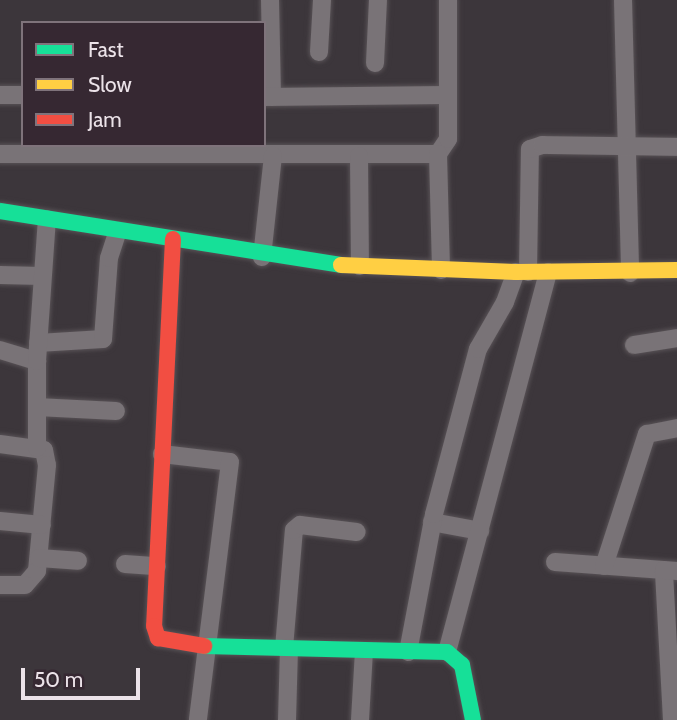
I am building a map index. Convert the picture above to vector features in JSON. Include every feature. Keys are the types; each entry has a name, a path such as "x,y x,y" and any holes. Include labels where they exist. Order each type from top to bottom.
{"street":[{"path":"270,0 268,97 445,96"},
{"path":"319,52 322,0"},
{"path":"375,63 378,0"},
{"path":"441,270 438,154 447,139 445,96 448,0"},
{"path":"623,0 624,149 630,273"},
{"path":"0,95 21,95"},
{"path":"408,652 432,522 478,349 522,272 530,149 542,145 624,149 677,147"},
{"path":"0,154 438,154"},
{"path":"262,257 273,156"},
{"path":"359,156 359,266"},
{"path":"0,211 173,239 262,257 359,266 522,272 630,273 677,270"},
{"path":"37,448 37,352 47,219"},
{"path":"0,350 37,352 103,339 109,258 118,231"},
{"path":"173,239 154,625 158,638 208,647 447,652 462,665 471,718"},
{"path":"447,652 548,272"},
{"path":"0,275 42,276"},
{"path":"635,345 677,338"},
{"path":"37,407 116,411"},
{"path":"604,566 647,434 677,428"},
{"path":"0,444 44,450 47,465 37,571 25,585 0,585"},
{"path":"162,454 230,462 198,720"},
{"path":"0,522 42,525"},
{"path":"432,522 480,531"},
{"path":"288,720 286,648 294,530 300,525 357,532"},
{"path":"39,558 78,561"},
{"path":"555,562 671,570 674,677 672,720"},
{"path":"125,564 157,566"},
{"path":"359,720 364,651"}],"traffic: fast":[{"path":"0,211 341,265"},
{"path":"204,646 447,652 462,665 473,720"}],"traffic: slow":[{"path":"341,265 516,272 677,270"}],"traffic: jam":[{"path":"173,239 154,626 158,638 204,646"}]}
